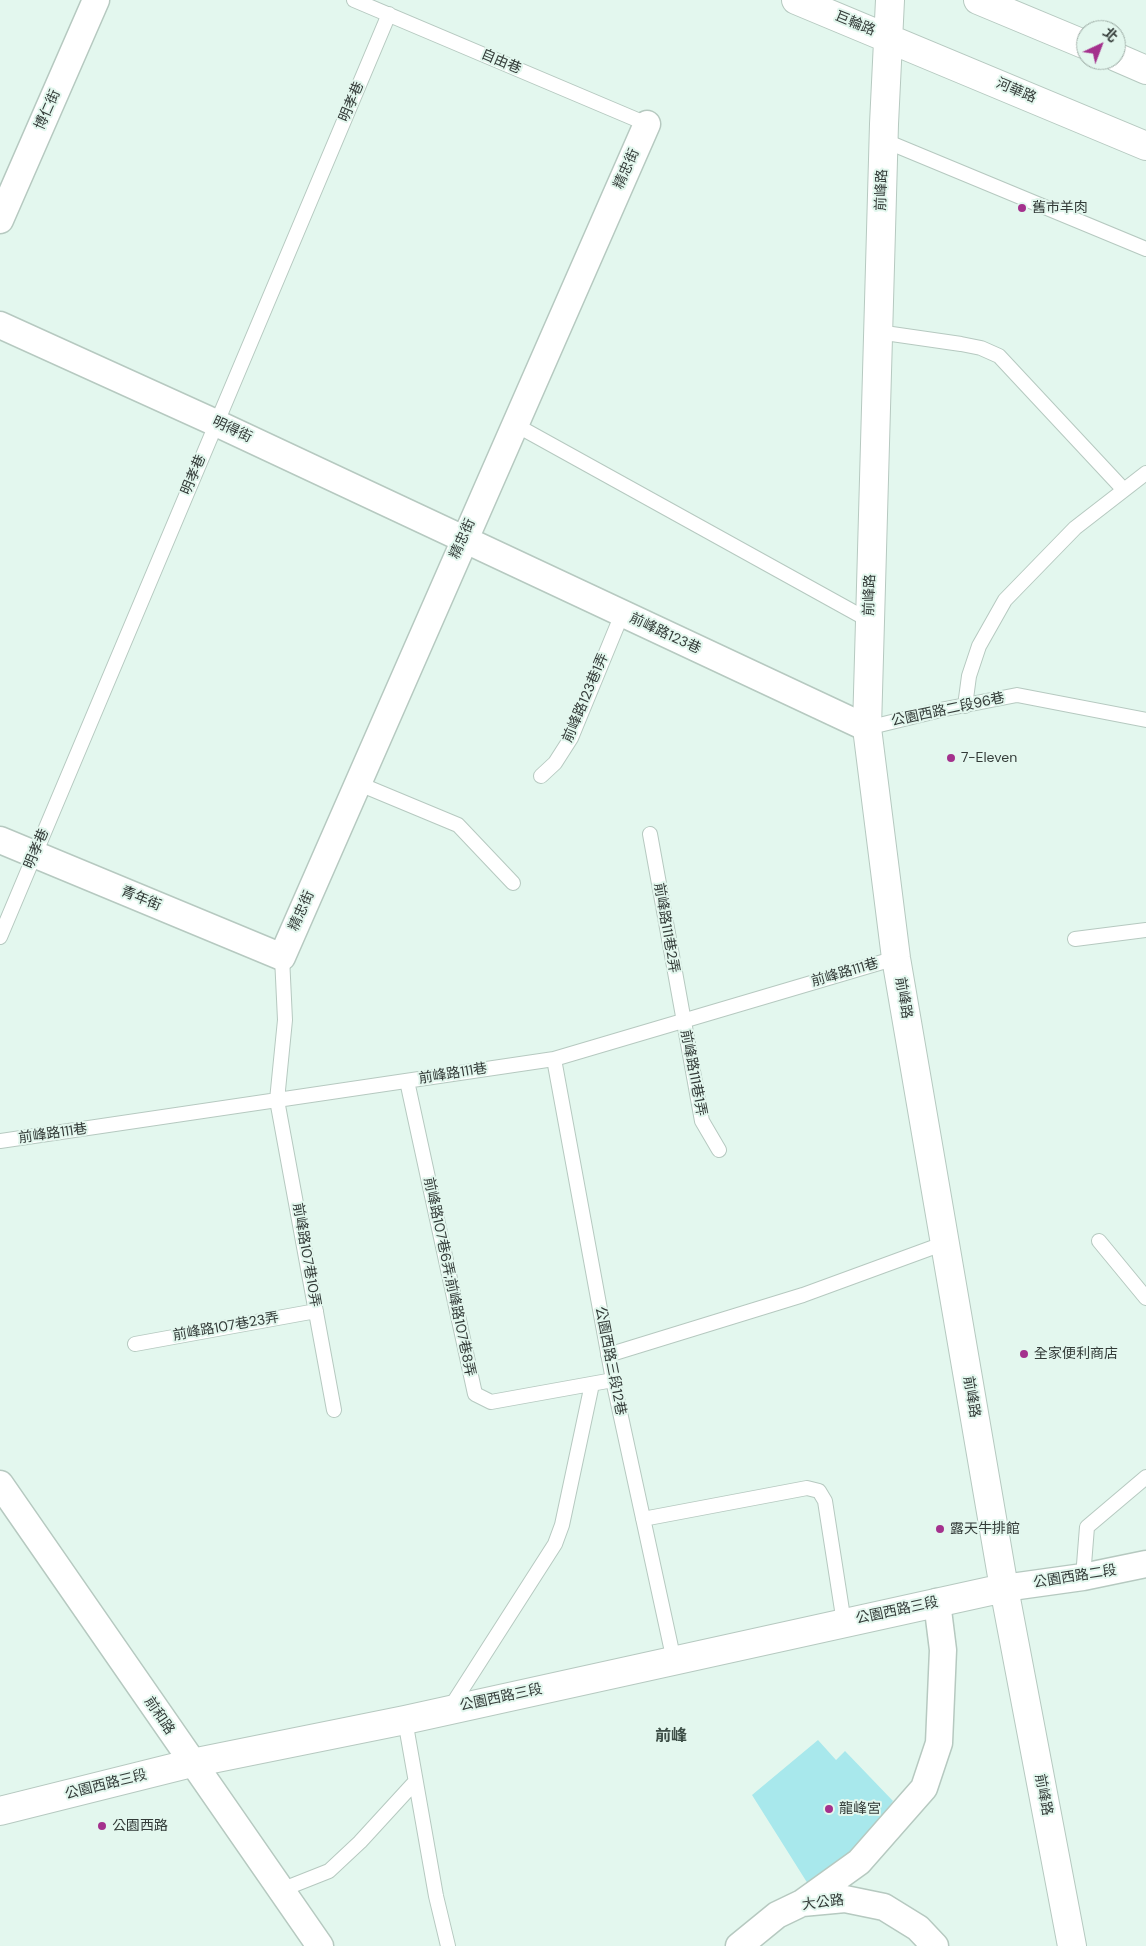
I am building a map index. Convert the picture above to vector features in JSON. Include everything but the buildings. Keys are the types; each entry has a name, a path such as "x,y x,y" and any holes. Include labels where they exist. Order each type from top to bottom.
{"main road":[{"name":"巨輪路","path":"796,0 886,37"},
{"name":"前峰路","path":"890,0 886,37 868,728 896,958 1004,1588 1072,1946"},
{"path":"978,0 1076,41"},
{"name":"河華路","path":"886,37 1146,146"},
{"path":"1126,61 1146,70"},
{"name":"公園西路三段","path":"0,1812 192,1763 405,1720 1004,1588"}],"street":[{"name":"博仁街","path":"0,220 96,0"},
{"name":"精忠街","path":"282,956 647,124"},
{"name":"明得街","path":"0,325 216,423 463,540"},
{"name":"前峰路123巷","path":"463,540 868,728"},
{"name":"青年街","path":"0,840 282,956"},
{"name":"前和路","path":"0,1484 320,1946"},
{"name":"公園西路二段","path":"1004,1588 1146,1564"},
{"path":"802,1903 859,1862 924,1788 939,1743 943,1650 937,1602"},
{"name":"大公路","path":"738,1946 777,1915 802,1903 845,1898 884,1907 918,1928 935,1946"}],"lane":[{"name":"自由巷","path":"354,0 647,124"},
{"name":"明孝巷","path":"0,937 389,14"},
{"path":"883,140 1146,249"},
{"path":"878,332 961,344 981,348 999,356 1124,490"},
{"path":"514,424 870,622"},
{"path":"965,706 969,676 979,646 1006,600 1075,528 1146,473"},
{"name":"前峰路123巷1弄","path":"541,776 555,763 571,738 622,614"},
{"name":"公園西路二段96巷","path":"868,728 1017,695 1146,720"},
{"path":"358,783 458,825 512,883"},
{"name":"前峰路111巷2弄","path":"650,834 682,1021"},
{"path":"1075,938 1146,930"},
{"name":"前峰路107巷10弄","path":"282,956 285,1020 277,1100 334,1410"},
{"name":"前峰路111巷","path":"0,1142 554,1059 896,958"},
{"name":"前峰路111巷1弄","path":"682,1021 702,1121 719,1150"},
{"name":"公園西路三段12巷","path":"554,1059 608,1355 674,1660"},
{"name":"前峰路107巷6弄;前峰路107巷8弄","path":"407,1081 475,1394 490,1402 613,1380"},
{"path":"1099,1241 1146,1298"},
{"path":"608,1355 802,1295 945,1243"},
{"name":"前峰路107巷23弄","path":"135,1344 316,1311"},
{"name":"公園西路三段12巷","path":"449,1710 555,1544 562,1525 592,1384"},
{"path":"1083,1576 1087,1526 1146,1477"},
{"path":"643,1519 807,1488 819,1491 825,1501 844,1623"},
{"path":"405,1720 436,1896 448,1946"},
{"path":"281,1890 328,1871 360,1842 416,1782"}],"place":[{"name":"舊市羊肉","path":"1022,208"},
{"name":"7-Eleven","path":"951,758"},
{"name":"全家便利商店","path":"1024,1354"},
{"name":"露天牛排館","path":"940,1529"},
{"name":"龍峰宮","path":"829,1809"},
{"name":"公園西路","path":"102,1826"}],"district":[{"name":"前峰","path":"671,1737"}]}
